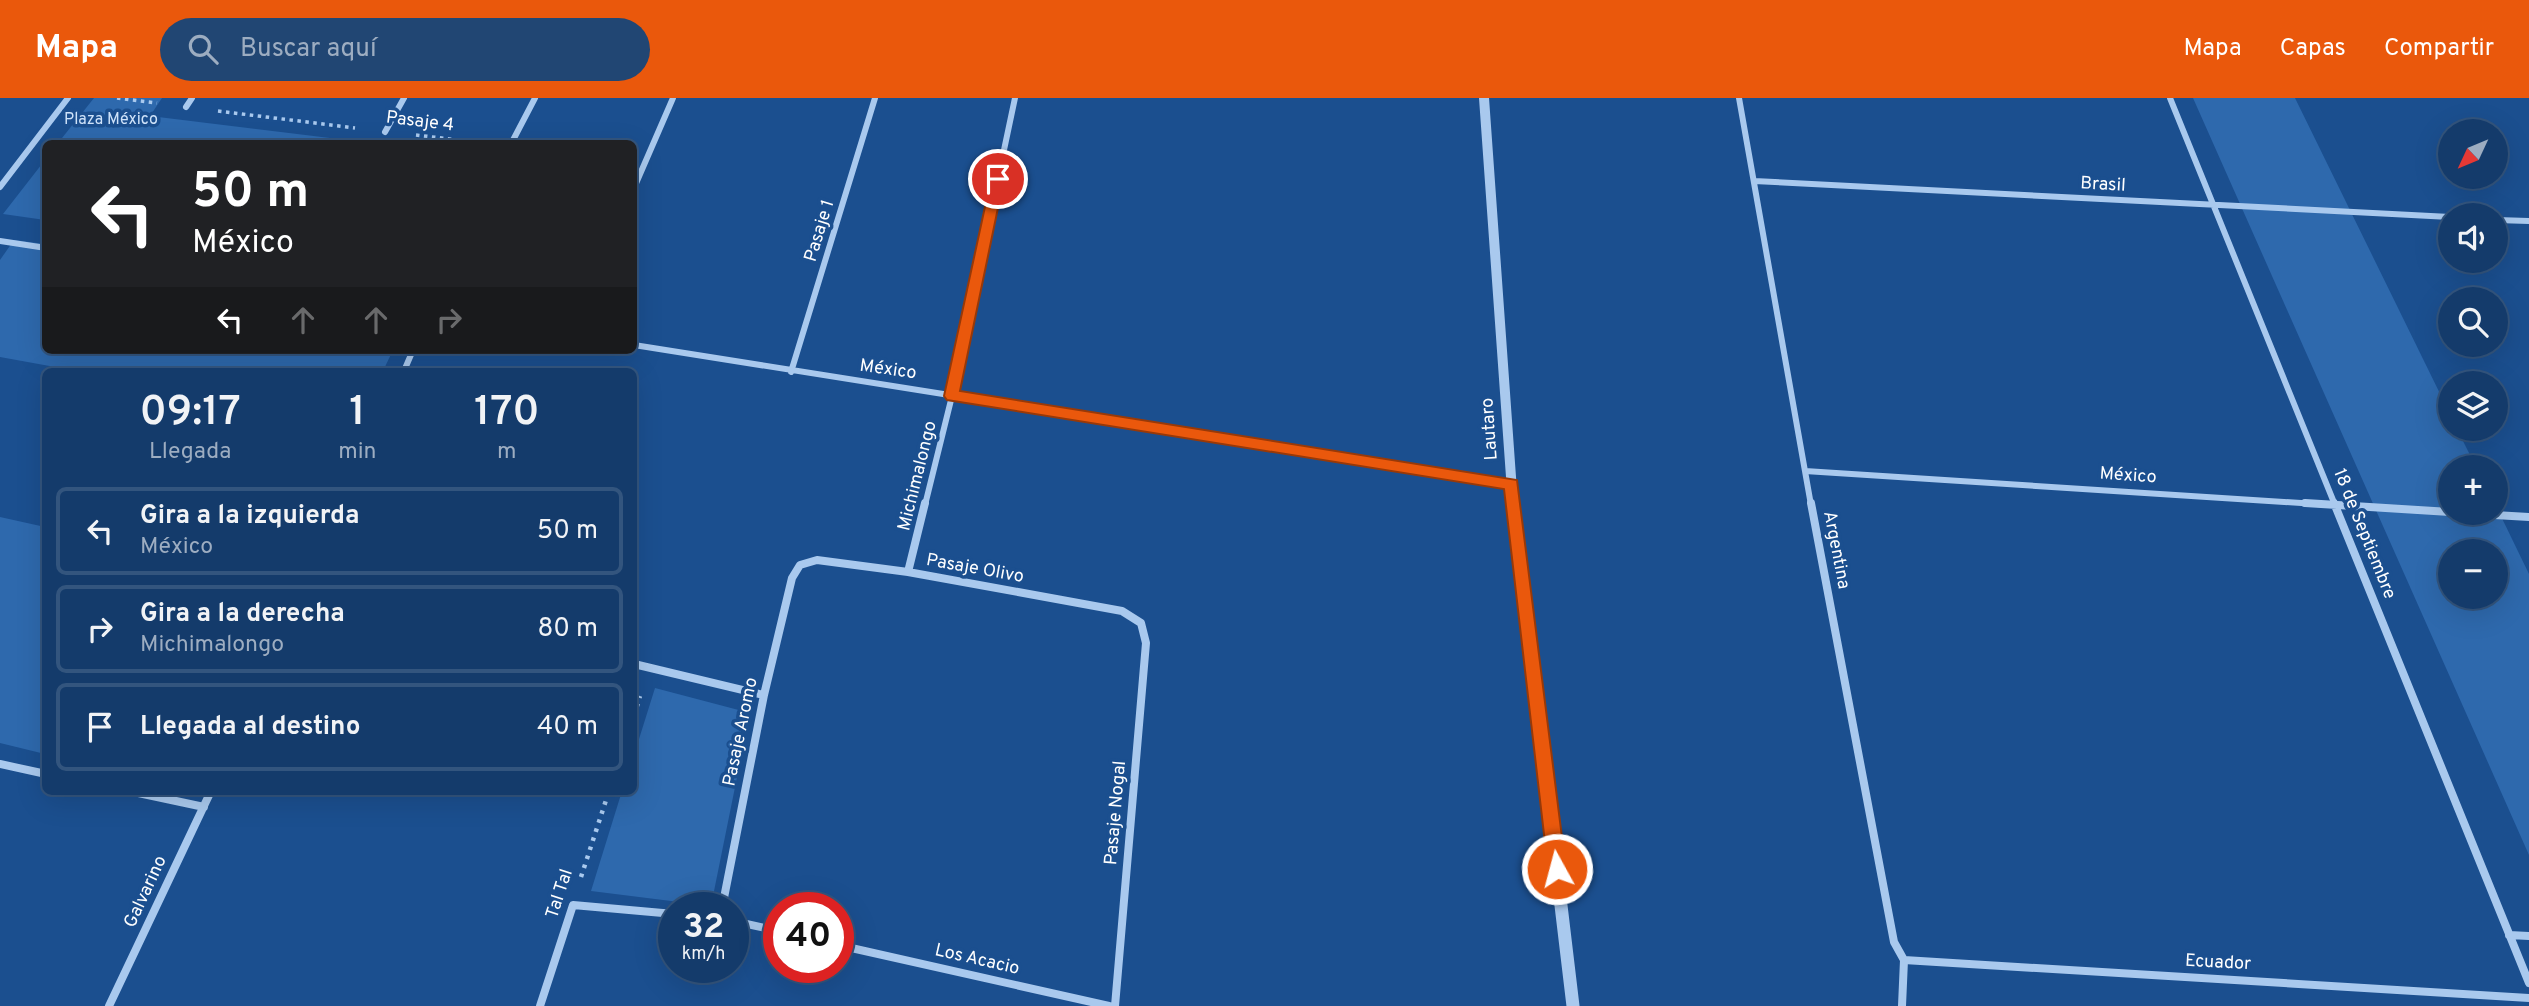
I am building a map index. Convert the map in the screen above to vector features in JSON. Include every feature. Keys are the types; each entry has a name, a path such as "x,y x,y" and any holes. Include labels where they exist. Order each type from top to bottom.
{"street":[{"path":"0,187 68,98"},
{"path":"186,107 192,98"},
{"path":"385,132 404,98"},
{"path":"514,140 535,98"},
{"path":"637,181 673,98"},
{"name":"Pasaje 1","path":"791,372 875,98"},
{"name":"Michimalongo","path":"908,572 952,396 1015,98"},
{"name":"Lautaro","path":"1484,98 1511,484 1573,1006"},
{"name":"Argentina","path":"1739,98 1805,471 1894,942 1904,960 1902,1006"},
{"name":"18 de Septiembre","path":"2169,98 2529,983"},
{"name":"Brasil","path":"1754,181 2438,216"},
{"path":"2508,220 2529,221"},
{"path":"0,241 42,247"},
{"name":"México","path":"637,346 1511,484"},
{"name":"México","path":"1805,471 2438,511"},
{"path":"2508,516 2529,517"},
{"name":"Pasaje Olivo","path":"800,565 817,559 908,572 1122,611 1141,623"},
{"name":"Pasaje Aromo","path":"725,892 764,695 792,578 800,565"},
{"name":"Pasaje Nogal","path":"1115,1006 1146,643 1141,623"},
{"path":"637,665 764,695"},
{"path":"0,764 42,773"},
{"path":"148,795 204,807"},
{"name":"Galvarino","path":"109,1006 209,795"},
{"path":"573,905 658,913"},
{"name":"Tal Tal","path":"540,1006 573,905"},
{"path":"2509,935 2529,936"},
{"name":"Los Acacio","path":"854,949 1109,1006"},
{"name":"Ecuador","path":"1904,960 2529,998"}],"path":[{"name":"Pasaje 4","path":"117,98 452,140"},
{"name":"Tal Tal","path":"573,905 608,795"}],"green space":[{"name":"Plaza México","path":"94,98 162,98 150,116 346,140 60,140"},
{"path":"2193,98 2295,98 2438,390 2438,441 2463,441 2470,455 2438,455 2438,525 2505,525 2529,574 2529,855"},
{"name":"Plaza México","path":"42,164 42,220 3,214"},
{"path":"14,240 42,244 42,354 391,354 384,368 60,368 0,357 0,260"},
{"path":"0,517 42,526 42,753 0,743"},
{"path":"655,688 750,713 714,892 658,892 658,899 591,891 621,795 637,795 637,745"}],"route":[{"path":"998,179 952,396 1511,484 1557,869"}]}
